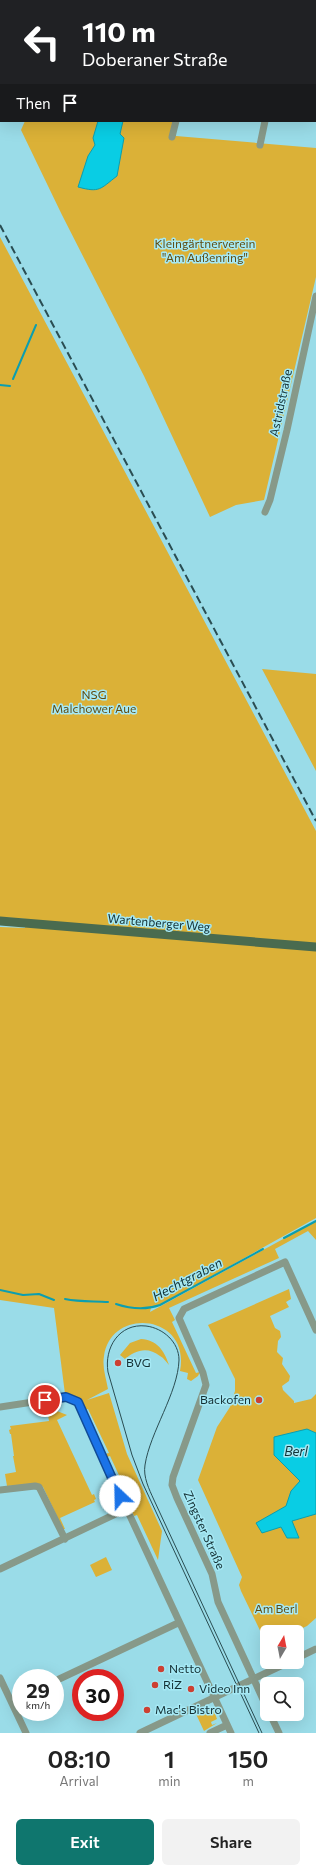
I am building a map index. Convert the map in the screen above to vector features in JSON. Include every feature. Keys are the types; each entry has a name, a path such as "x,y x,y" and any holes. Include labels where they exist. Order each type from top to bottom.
{"main road":[{"name":"Wartenberger Weg","path":"0,921 316,947"}],"street":[{"path":"172,137 176,122"},
{"path":"260,145 265,122"},
{"name":"Astridstraße","path":"264,512 270,500 287,430 316,296"},
{"name":"Zingster Straße","path":"260,1694 218,1602 212,1574 172,1485 173,1477 206,1385 203,1372 179,1322 179,1315 184,1309 285,1262 316,1330"},
{"path":"0,1407 66,1397 78,1402 178,1623 231,1733"},
{"path":"0,1490 35,1486 39,1487 65,1539"},
{"path":"0,1569 126,1509"},
{"path":"64,1676 178,1623"},
{"path":"304,1655 316,1650"},
{"path":"140,1733 274,1669"},
{"path":"0,1678 26,1733"},
{"path":"273,1721 279,1733"},
{"path":"211,1733 227,1725"}],"green space":[{"name":"Kleingärtnerverein \"Am Außenring\"","path":"25,122 173,122 176,136 316,148 316,277 264,500 236,505 210,517 144,376 62,215 21,130"},
{"name":"NSG Malchower Aue","path":"0,237 316,831 316,1218 160,1305 151,1308 150,1312 316,1221 316,1240 308,1231 275,1249 279,1258 169,1308 175,1320 172,1322 196,1373 200,1372 198,1376 191,1381 187,1379 188,1373 180,1371 180,1352 174,1338 163,1328 149,1323 134,1324 120,1329 110,1340 104,1356 104,1372 108,1389 87,1400 109,1393 127,1454 162,1531 158,1560 137,1515 134,1516 128,1503 131,1501 110,1456 107,1457 105,1454 109,1453 88,1409 85,1410 80,1401 73,1395 65,1394 54,1308 0,1300 0,927 25,928 26,919 0,917"},
{"path":"262,669 316,674 316,771"},
{"name":"Am Berl","path":"289,1289 291,1299 286,1302 289,1307 270,1316 275,1328 280,1331 281,1337 278,1341 277,1352 283,1358 282,1364 290,1376 289,1381 282,1386 283,1390 294,1401 294,1403 311,1399 316,1394 316,1618 304,1627 304,1625 260,1625 260,1630 241,1591 239,1585 242,1577 198,1480 217,1427 230,1407 235,1391 235,1379 208,1325"},
{"path":"141,1339 151,1341 156,1344 162,1350 169,1365 164,1359 151,1351 137,1351 125,1359 120,1355 130,1343"},
{"path":"47,1410 57,1411 67,1415 57,1420 92,1495 94,1494 96,1499 94,1500 95,1502 60,1518 65,1529 63,1529 43,1487 38,1484 7,1486 5,1474 16,1472 11,1434 9,1430 11,1429 10,1426 49,1421"},
{"path":"106,1557 112,1570 96,1577 90,1565"},
{"path":"210,1708 214,1711 217,1719 211,1722 212,1725 217,1723 204,1731 196,1714"}],"water":[{"path":"98,122 123,122 120,134 124,138 117,176 103,187 96,190 78,187 88,156 95,145 93,138"},
{"name":"Berl","path":"307,1429 316,1433 316,1514 292,1521 299,1538 287,1538 281,1527 262,1533 256,1523 286,1506 291,1491 300,1481 274,1455 274,1437"}],"waterway":[{"path":"13,379 36,325"},
{"path":"0,385 10,386"},
{"name":"Hechtgraben","path":"284,1238 316,1221"},
{"name":"Hechtgraben","path":"116,1304 138,1308 149,1308 160,1305 263,1249"},
{"name":"Hechtgraben","path":"0,1290 23,1295 39,1294 54,1300"},
{"name":"Hechtgraben","path":"65,1299 108,1302"}],"tram line":[{"path":"259,1733 143,1484 132,1455 108,1372 107,1363 108,1354 115,1339 121,1333 136,1326 152,1327 164,1333 176,1347 179,1360 174,1386 148,1452 145,1465 148,1487 262,1733"}],"railway":[{"path":"0,225 316,821"}],"place":[{"name":"BVG","path":"118,1363"},
{"name":"Backofen","path":"259,1400"},
{"name":"Netto","path":"161,1669"},
{"name":"RiZ","path":"155,1685"},
{"name":"Video Inn","path":"191,1689"},
{"name":"Mac's Bistro","path":"147,1710"}],"route":[{"path":"45,1400 66,1397 72,1398 78,1402 120,1496"}]}
